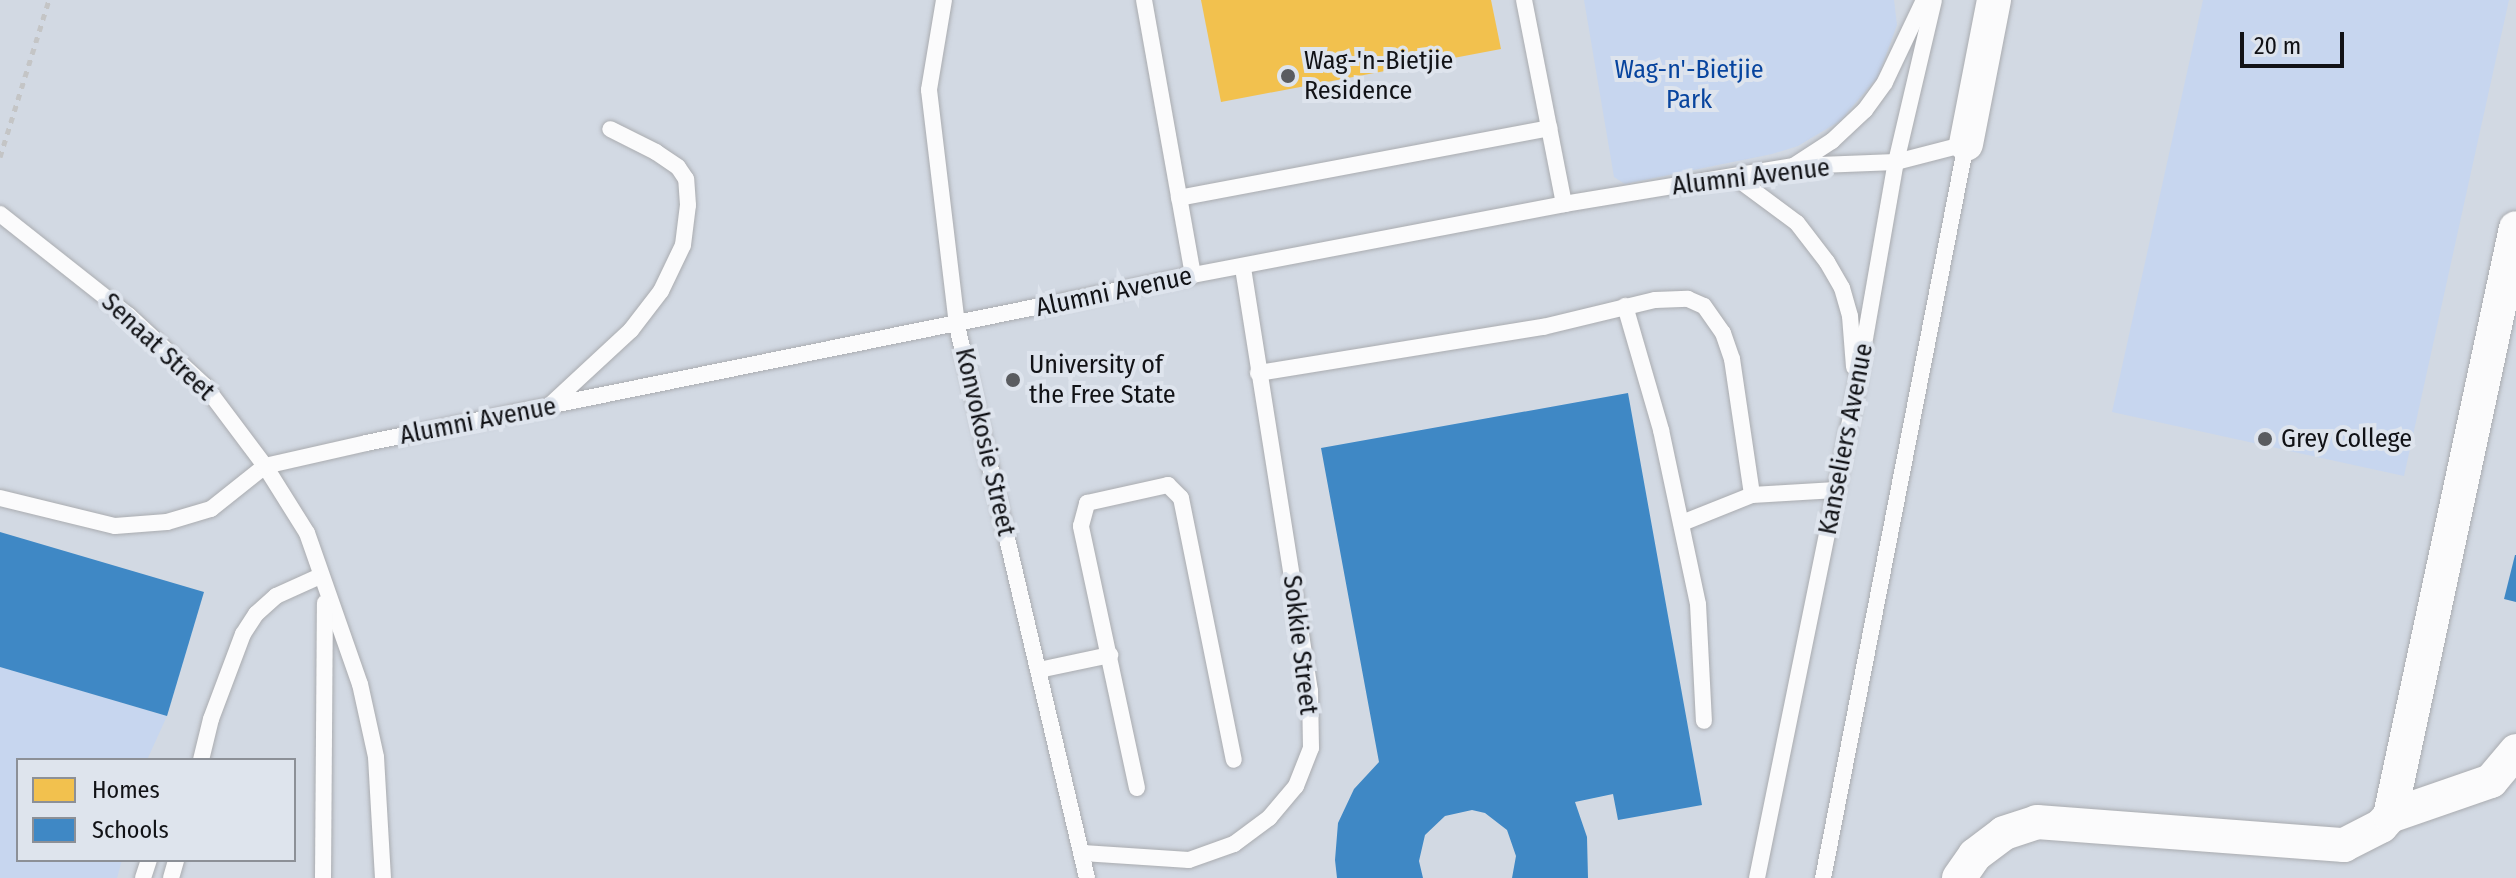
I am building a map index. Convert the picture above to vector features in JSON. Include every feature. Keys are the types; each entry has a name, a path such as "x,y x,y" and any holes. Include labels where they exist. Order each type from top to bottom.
{"street":[{"path":"1966,144 1994,0"},
{"path":"2390,816 2516,228"},
{"path":"1959,878 1975,855 2004,833 2037,822 2344,845 2368,836 2390,816 2491,781 2516,751"}],"lane":[{"name":"Konvokosie Street","path":"944,0 929,90 957,326 1087,878"},
{"path":"1144,0 1193,275"},
{"path":"1524,0 1564,204"},
{"path":"1794,166 1832,141 1865,110 1885,82 1924,0"},
{"name":"Kanseliers Avenue","path":"1757,878 1855,396 1896,162 1934,0"},
{"path":"1179,198 1549,128"},
{"path":"548,407 631,330 661,291 683,245 688,205 686,179 678,167 656,152 610,129"},
{"name":"Alumni Avenue","path":"265,466 1193,275 1564,204 1794,166 1896,162 1966,144"},
{"path":"1823,878 1966,144"},
{"path":"1735,177 1797,223 1810,237 1842,288 1850,316 1855,396"},
{"name":"Senaat Street","path":"0,214 128,315 205,386 265,466 307,533 325,593 360,684 376,757 383,878"},
{"name":"Sokkie Street","path":"1083,853 1189,860 1234,844 1269,818 1296,786 1311,748 1310,691 1243,266"},
{"path":"1258,373 1543,327 1625,306 1688,299 1704,306 1723,333 1732,359 1752,495"},
{"path":"1625,306 1661,430 1698,604 1704,721"},
{"path":"0,498 115,526 167,522 211,509 265,466"},
{"path":"1137,788 1081,526 1087,503 1168,485 1181,498 1234,760"},
{"path":"1682,523 1752,495 1836,490"},
{"path":"201,758 211,719 243,634 256,614 276,596 320,576"},
{"name":"Senaat Street","path":"323,878 325,593"},
{"path":"1039,670 1110,655"}],"path":[{"path":"0,157 49,0"}],"shaded area":[{"name":"University of the Free State","path":"0,0 2516,0 2516,878 0,878"}],"green space":[{"name":"Wag-n'-Bietjie Park","path":"1584,0 1894,0 1897,25 1878,77 1840,121 1798,146 1625,184 1614,177"},
{"path":"2203,0 2509,0 2404,476 2112,412"},
{"path":"0,667 167,716 148,758 16,758 16,862 121,862 117,878 0,878"}],"building: Homes":[{"name":"Wag-'n-Bietjie Residence","path":"1201,0 1491,0 1501,49 1221,102"}],"building: Schools":[{"path":"1628,393 1702,805 1618,820 1613,794 1575,802 1587,837 1588,878 1512,878 1516,856 1507,830 1485,813 1472,810 1445,816 1425,835 1419,861 1423,878 1337,878 1338,823 1354,789 1379,762 1321,448"},
{"path":"0,532 204,592 167,716 0,667"},
{"path":"2516,555 2516,602 2504,599"}],"place":[{"name":"Wag-'n-Bietjie Residence","path":"1288,76"},
{"name":"University of the Free State","path":"1013,380"},
{"name":"Grey College","path":"2265,439"}]}
